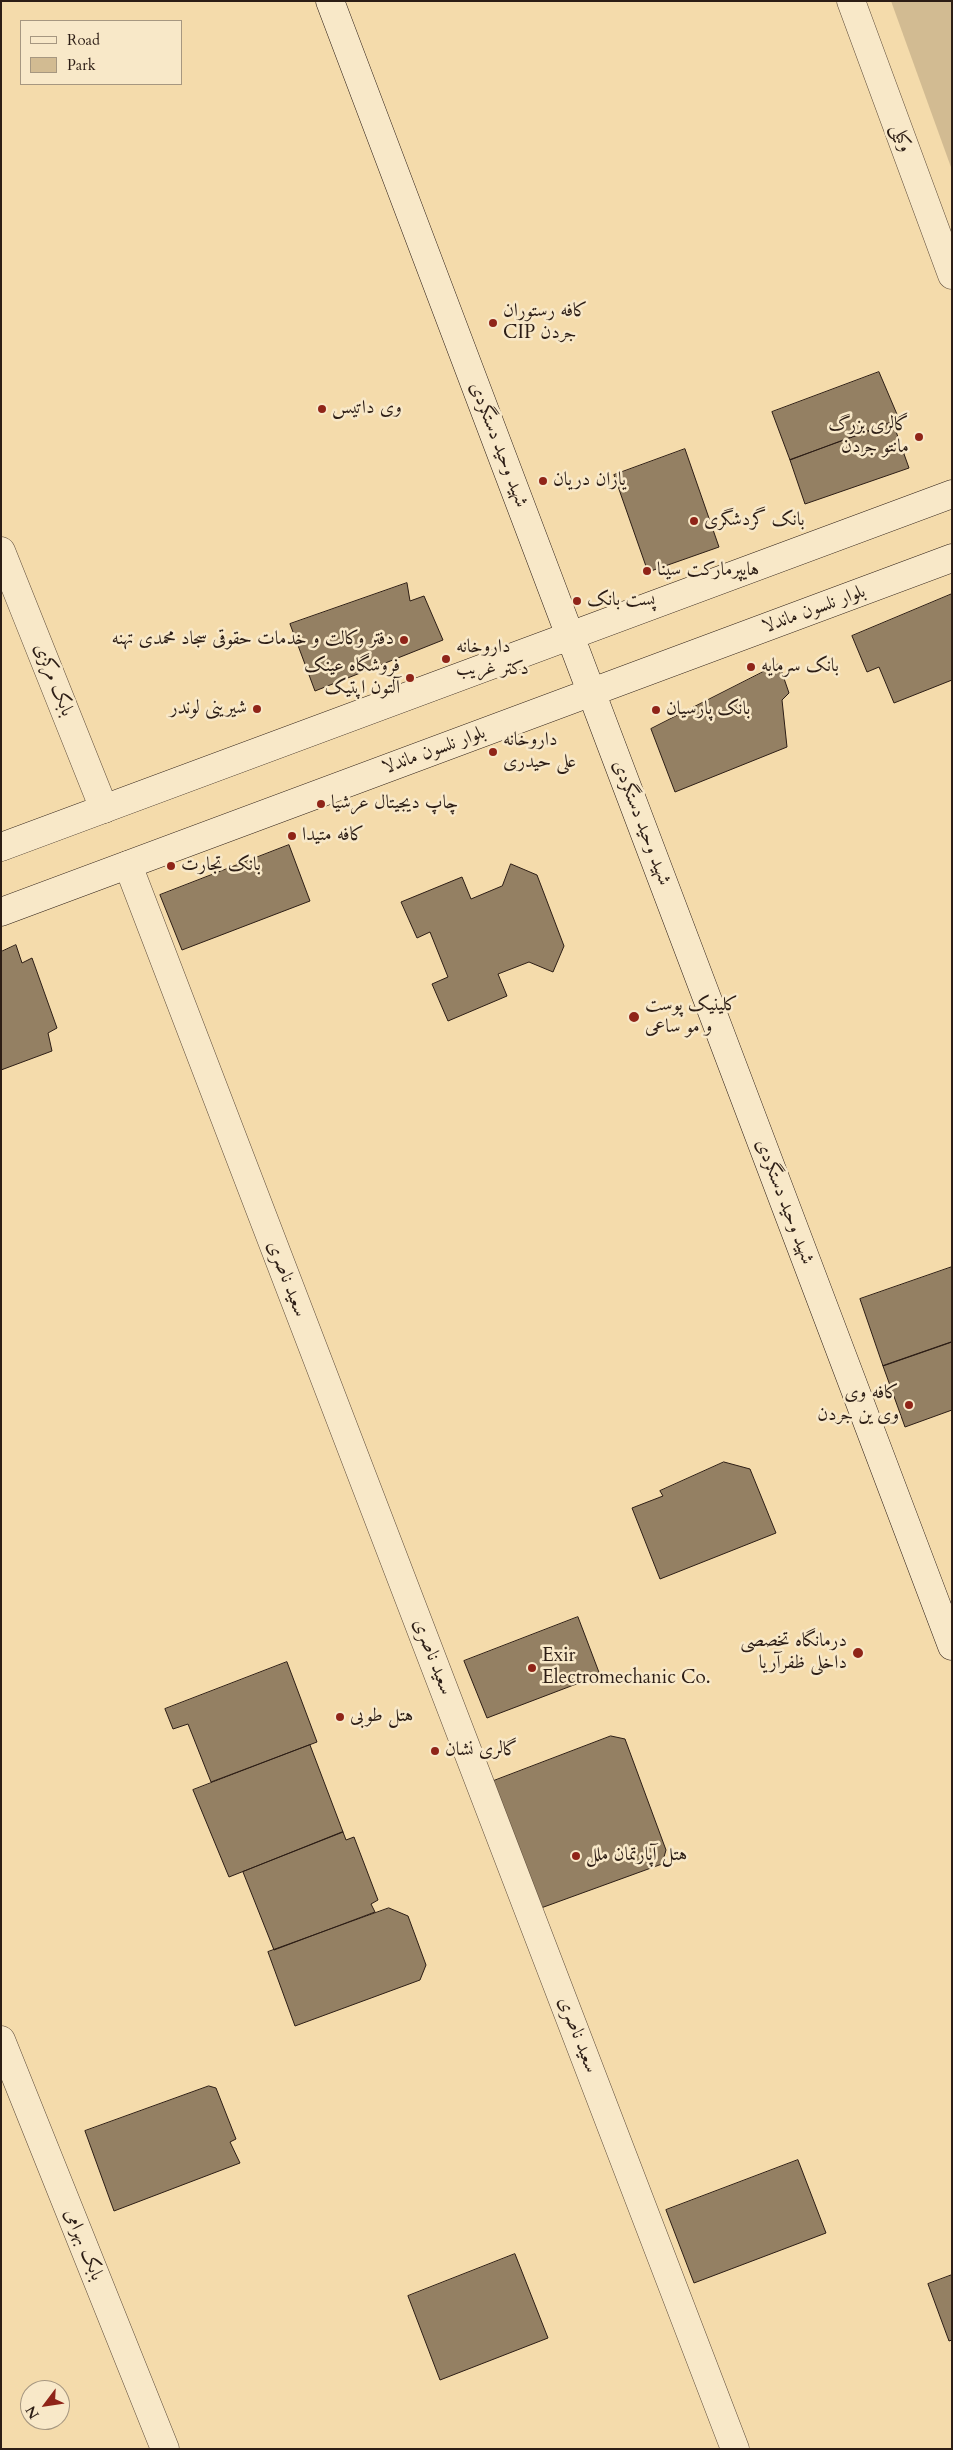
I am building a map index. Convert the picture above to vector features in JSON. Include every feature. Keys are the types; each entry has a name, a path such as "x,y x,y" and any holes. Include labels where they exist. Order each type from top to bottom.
{"main road":[{"name":"شهید وحید دستگردی","path":"330,1 952,1646"},
{"name":"وكيلی","path":"851,1 952,275"},
{"path":"1,847 952,494"},
{"name":"بابک مرکزی","path":"1,551 104,809"},
{"name":"بلوار نلسون ماندلا","path":"1,912 952,558"},
{"name":"سعید ناصری","path":"128,865 735,2449"},
{"name":"بابک بهرامی","path":"1,2040 166,2449"}],"green space":[{"path":"891,1 952,1 952,170"}],"building":[{"path":"879,372 899,419 790,460 772,412"},
{"path":"893,423 909,468 805,504 790,460"},
{"path":"685,449 719,547 648,572 614,475"},
{"path":"407,583 410,601 424,596 443,640 315,691 290,624"},
{"path":"952,594 952,680 894,703 879,667 867,672 852,636"},
{"path":"779,664 789,693 782,700 787,747 675,792 651,729"},
{"path":"289,845 310,901 182,950 160,895"},
{"path":"511,864 537,875 564,946 553,972 529,962 498,974 507,996 448,1021 432,984 448,977 430,932 417,938 401,902 462,877 471,899 502,886"},
{"path":"16,945 22,963 32,958 57,1028 48,1033 52,1051 1,1070 1,952"},
{"path":"952,1267 952,1342 883,1366 860,1299"},
{"path":"952,1342 952,1410 905,1427 883,1366"},
{"path":"724,1462 750,1469 776,1533 660,1579 632,1508 663,1496 660,1491"},
{"name":"Exir Electromechanic Co.","path":"578,1617 600,1675 487,1718 464,1661"},
{"path":"287,1662 317,1742 211,1782 188,1724 173,1729 165,1709"},
{"path":"611,1736 625,1739 666,1850 662,1864 541,1908 491,1782"},
{"path":"310,1745 343,1832 229,1877 193,1790"},
{"path":"343,1832 346,1840 354,1837 378,1900 371,1904 375,1912 274,1950 243,1872"},
{"path":"389,1908 408,1916 426,1965 420,1980 295,2026 268,1952"},
{"path":"209,2086 216,2088 236,2139 230,2142 240,2163 114,2211 85,2131"},
{"path":"798,2160 826,2233 694,2283 666,2210"},
{"path":"515,2254 548,2338 440,2380 408,2296"},
{"path":"952,2275 952,2340 949,2341 928,2284"}],"place":[{"name":"كافه رستوران CIP جردن","path":"493,323"},
{"name":"وی داتیس","path":"322,409"},
{"name":"گالری بزرگ مانتو جردن","path":"919,437"},
{"name":"یاران دریان","path":"543,481"},
{"name":"بانک گردشگری","path":"694,521"},
{"name":"هایپرمارکت سینا","path":"647,571"},
{"name":"پست بانک","path":"577,601"},
{"name":"دفتر وکالت و خدمات حقوقی سجاد محمدی تهنه","path":"404,640"},
{"name":"داروخانه دکتر غریب","path":"446,659"},
{"name":"بانک سرمایه","path":"751,667"},
{"name":"فروشگاه عینک آلتون اپتیک","path":"410,678"},
{"name":"شیرینی لوندر","path":"257,709"},
{"name":"بانک پارسیان","path":"656,710"},
{"name":"داروخانه علی حیدری","path":"493,752"},
{"name":"چاپ دیجیتال عرشیا","path":"321,804"},
{"name":"کافه متیدا","path":"292,836"},
{"name":"بانک تجارت","path":"171,866"},
{"name":"کلینیک پوست و مو ساعی","path":"634,1017"},
{"name":"کافه وی وی ین جردن","path":"909,1405"},
{"name":"درمانگاه تخصصی داخلی ظفرآریا","path":"858,1653"},
{"name":"Exir Electromechanic Co.","path":"532,1668"},
{"name":"هتل طوبی","path":"340,1717"},
{"name":"گالری نشان","path":"435,1751"},
{"name":"هتل آپارتمان ملل","path":"576,1856"}]}
